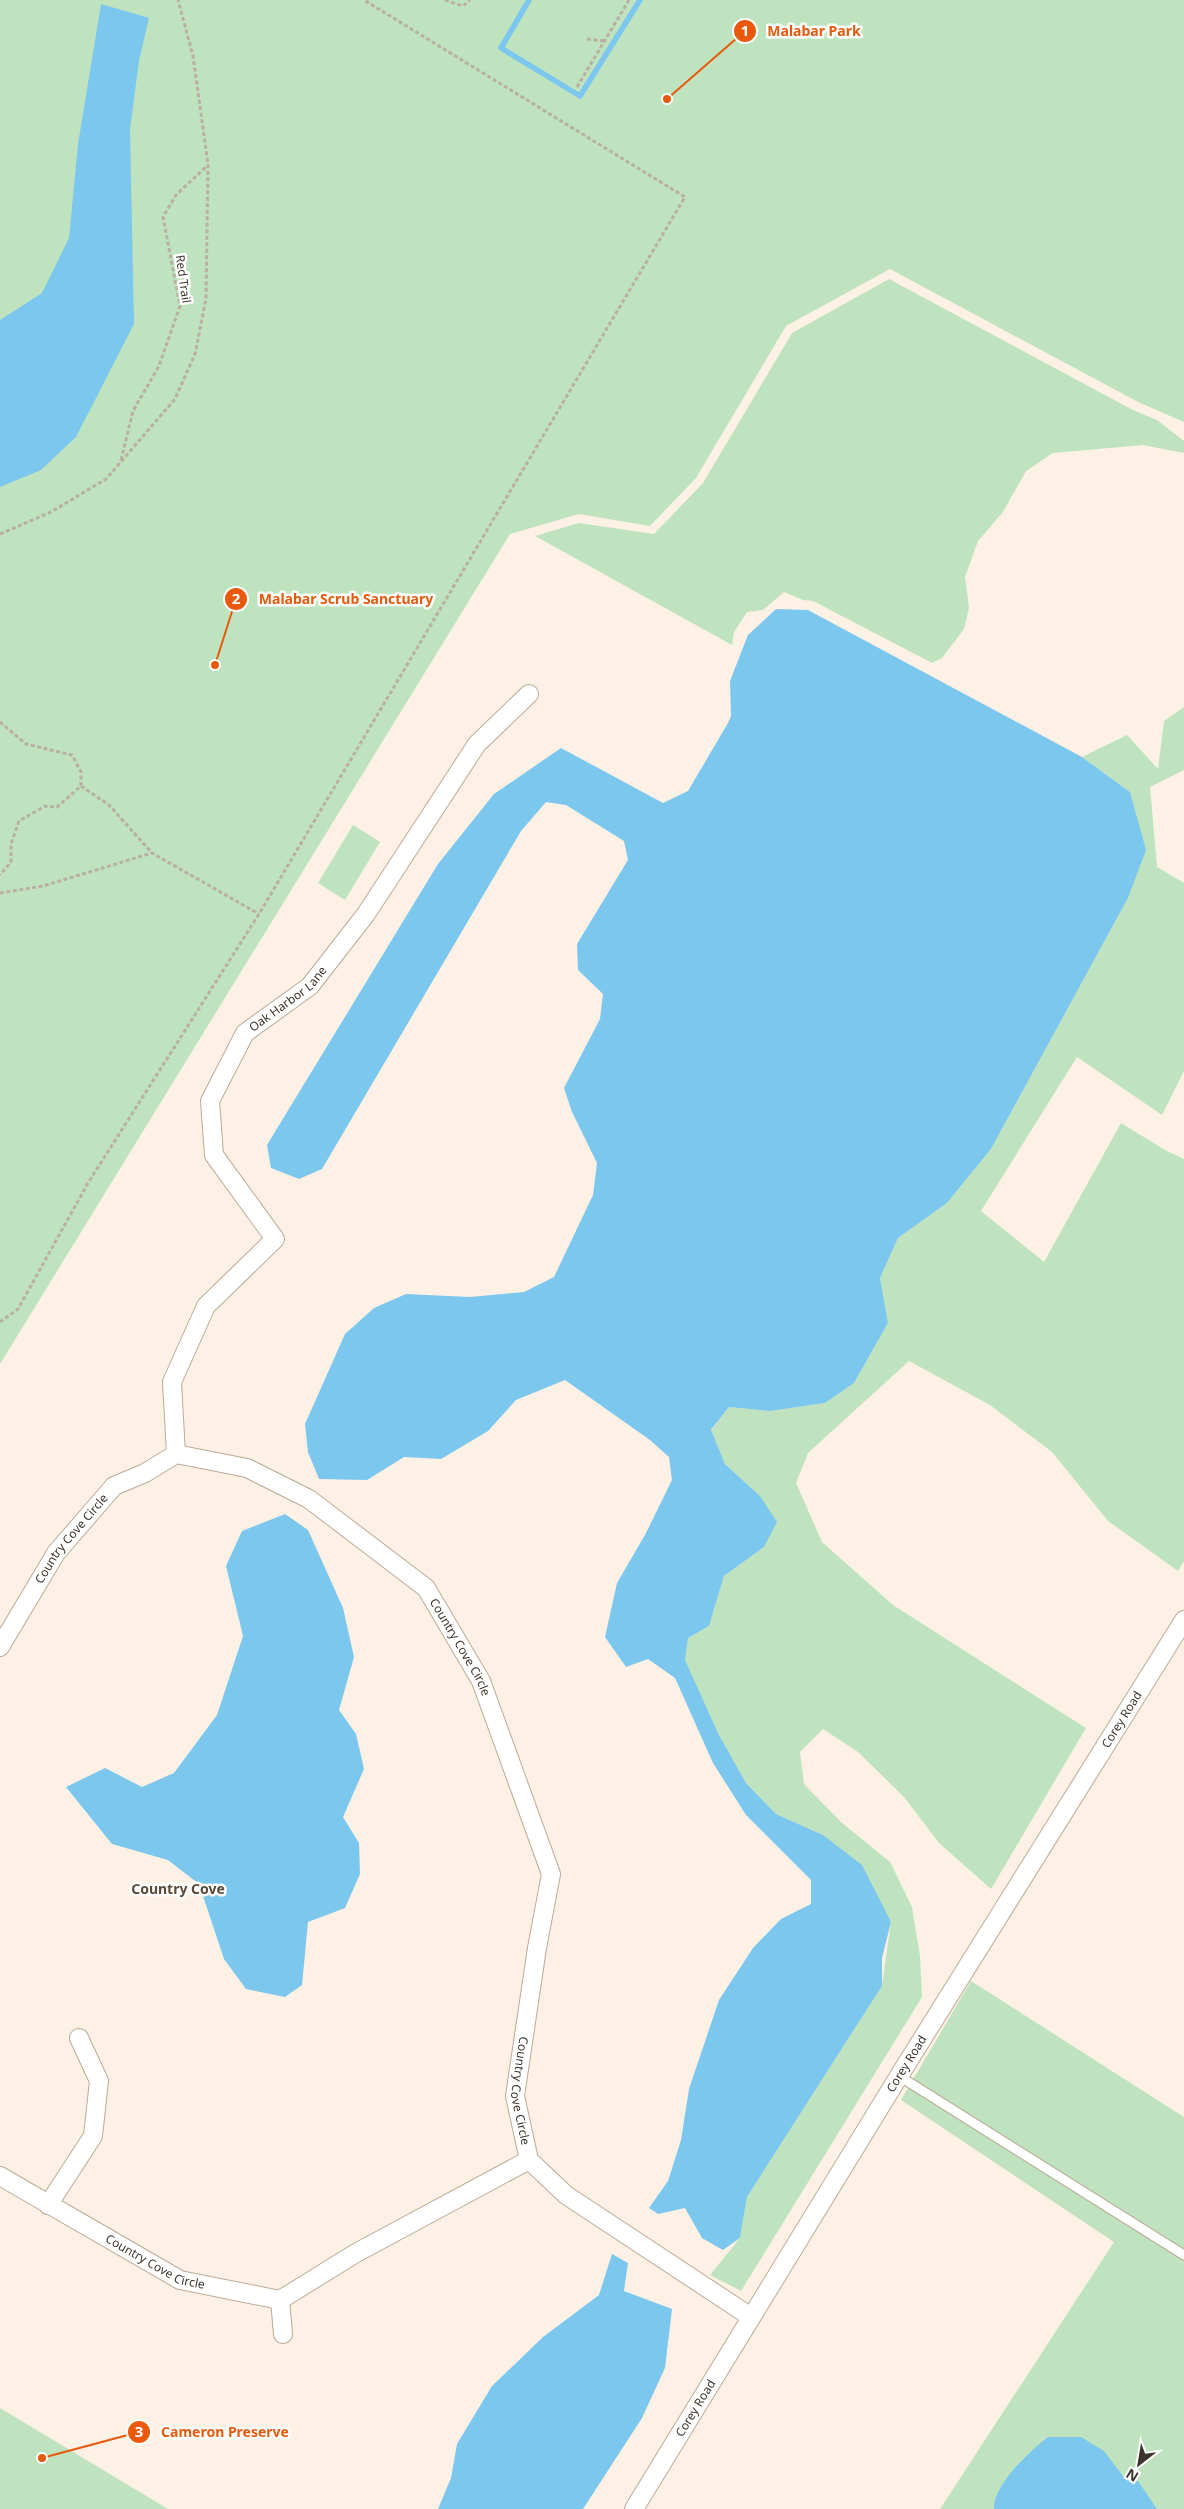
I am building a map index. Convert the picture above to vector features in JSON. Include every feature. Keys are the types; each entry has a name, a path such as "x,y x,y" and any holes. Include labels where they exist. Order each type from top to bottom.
{"street":[{"name":"Oak Harbor Lane","path":"176,1454 172,1382 206,1306 275,1239 214,1156 210,1101 245,1033 310,986 366,914 477,744 529,694"},
{"name":"Country Cove Circle","path":"0,1647 56,1553 114,1486 145,1473 176,1454 247,1468 309,1499 426,1588 481,1681 552,1874 537,1948 515,2096 529,2160 566,2195 751,2318"},
{"name":"Corey Road","path":"634,2509 899,2076 1184,1620"},
{"path":"48,2204 93,2136 99,2081 79,2038"},
{"name":"Country Cove Circle","path":"0,2176 180,2280 280,2300 356,2253 529,2160"},
{"path":"280,2300 283,2334"}],"lane":[{"path":"899,2076 1184,2255"}],"path":[{"name":"Red Trail","path":"0,534 52,512 106,479 175,399 195,354 206,299 208,164 193,56 178,0"},
{"path":"0,1322 18,1309 88,1183 258,914 684,197 364,0"},
{"path":"445,0 463,6 470,0"},
{"path":"577,87 629,0"},
{"path":"587,39 604,41"},
{"name":"Red Trail","path":"120,462 133,411 159,366 180,306 164,217 176,195 208,164"},
{"path":"0,722 26,744 72,755 81,772 81,786 57,807 45,806 19,820 11,844 11,862 0,875"},
{"path":"81,786 109,805 152,853 258,914"},
{"path":"0,893 44,886 152,853"}],"green space":[{"path":"0,0 1184,0 1184,422 1138,402 890,269 786,326 696,478 650,526 579,514 510,534 0,1364"},
{"path":"889,279 1133,410 1157,420 1184,441 1184,453 1143,445 1053,453 1026,471 1003,512 978,541 965,577 969,608 964,629 942,658 932,663 813,601 803,600 784,592 763,610 747,612 734,632 732,645 535,536 579,523 654,534 703,483 792,333"},
{"path":"1184,707 1184,770 1150,787 1157,867 1184,883 1184,1071 1162,1115 1077,1057 981,1211 1044,1262 1121,1123 1165,1150 1184,1159 1184,1561 1178,1571 1108,1521 1052,1452 990,1405 909,1361 808,1453 796,1483 822,1542 893,1605 1086,1728 991,1889 939,1843 904,1797 858,1752 823,1729 800,1752 804,1784 841,1822 890,1862 912,1907 920,1956 922,1997 741,2291 710,2275 740,2238 747,2197 882,1986 891,1922 823,1835 776,1814 746,1783 718,1733 684,1660 688,1638 709,1626 724,1576 764,1547 760,1496 725,1464 711,1431 729,1407 770,1411 825,1403 854,1383 888,1323 880,1278 898,1238 947,1203 991,1149 1128,898 1145,850 1130,792 1082,757 1127,735 1158,769 1164,721"},
{"path":"353,825 380,842 345,900 318,883"},
{"path":"971,1981 1184,2117 1184,2509 940,2509 1114,2242 901,2100"},
{"path":"0,2408 168,2509 0,2509"}],"water":[{"path":"101,4 149,18 139,61 130,129 134,324 76,437 41,470 0,487 0,320 42,293 69,238 78,144"},
{"path":"776,609 808,610 1082,757 1130,792 1146,850 1128,898 991,1149 947,1203 898,1238 880,1278 888,1323 854,1383 825,1403 770,1411 729,1407 711,1430 725,1464 760,1496 777,1522 764,1547 724,1576 709,1626 688,1638 685,1660 718,1733 746,1783 776,1814 823,1835 862,1865 891,1922 882,1958 882,1986 747,2197 740,2238 723,2250 702,2238 685,2208 658,2214 649,2208 668,2181 681,2140 689,2089 719,2000 753,1948 781,1919 811,1904 811,1880 746,1815 713,1763 675,1678 648,1659 626,1667 605,1637 617,1583 645,1535 672,1480 669,1457 650,1440 565,1380 516,1400 488,1431 441,1459 404,1457 367,1480 319,1479 308,1452 305,1424 345,1334 374,1308 406,1294 470,1297 524,1292 554,1277 593,1195 597,1163 572,1112 564,1088 600,1019 603,994 578,970 577,944 628,860 624,841 566,805 546,802 521,831 322,1169 299,1179 271,1168 267,1145 438,864 494,794 561,748 663,803 688,791 731,716 730,681 748,635"},
{"path":"285,1514 308,1530 343,1608 354,1657 339,1710 356,1734 364,1769 343,1817 359,1843 360,1874 345,1908 308,1922 302,1985 285,1997 246,1989 224,1959 199,1884 168,1860 112,1844 66,1787 105,1768 142,1787 174,1773 217,1715 243,1636 226,1566 242,1531"},
{"path":"612,2254 628,2263 624,2291 672,2309 665,2368 642,2418 583,2509 438,2509 451,2478 457,2444 492,2386 543,2337 599,2295"},
{"path":"1048,2437 1081,2437 1104,2451 1126,2480 1138,2481 1157,2509 994,2509 999,2490 1006,2479"}],"waterway":[{"path":"529,0 501,48 580,96 640,0"}],"place":[{"name":"Malabar Park","path":"667,99"},
{"name":"Malabar Scrub Sanctuary","path":"215,665"},
{"name":"Cameron Preserve","path":"42,2458"}],"district":[{"name":"Country Cove","path":"178,1889"}]}
